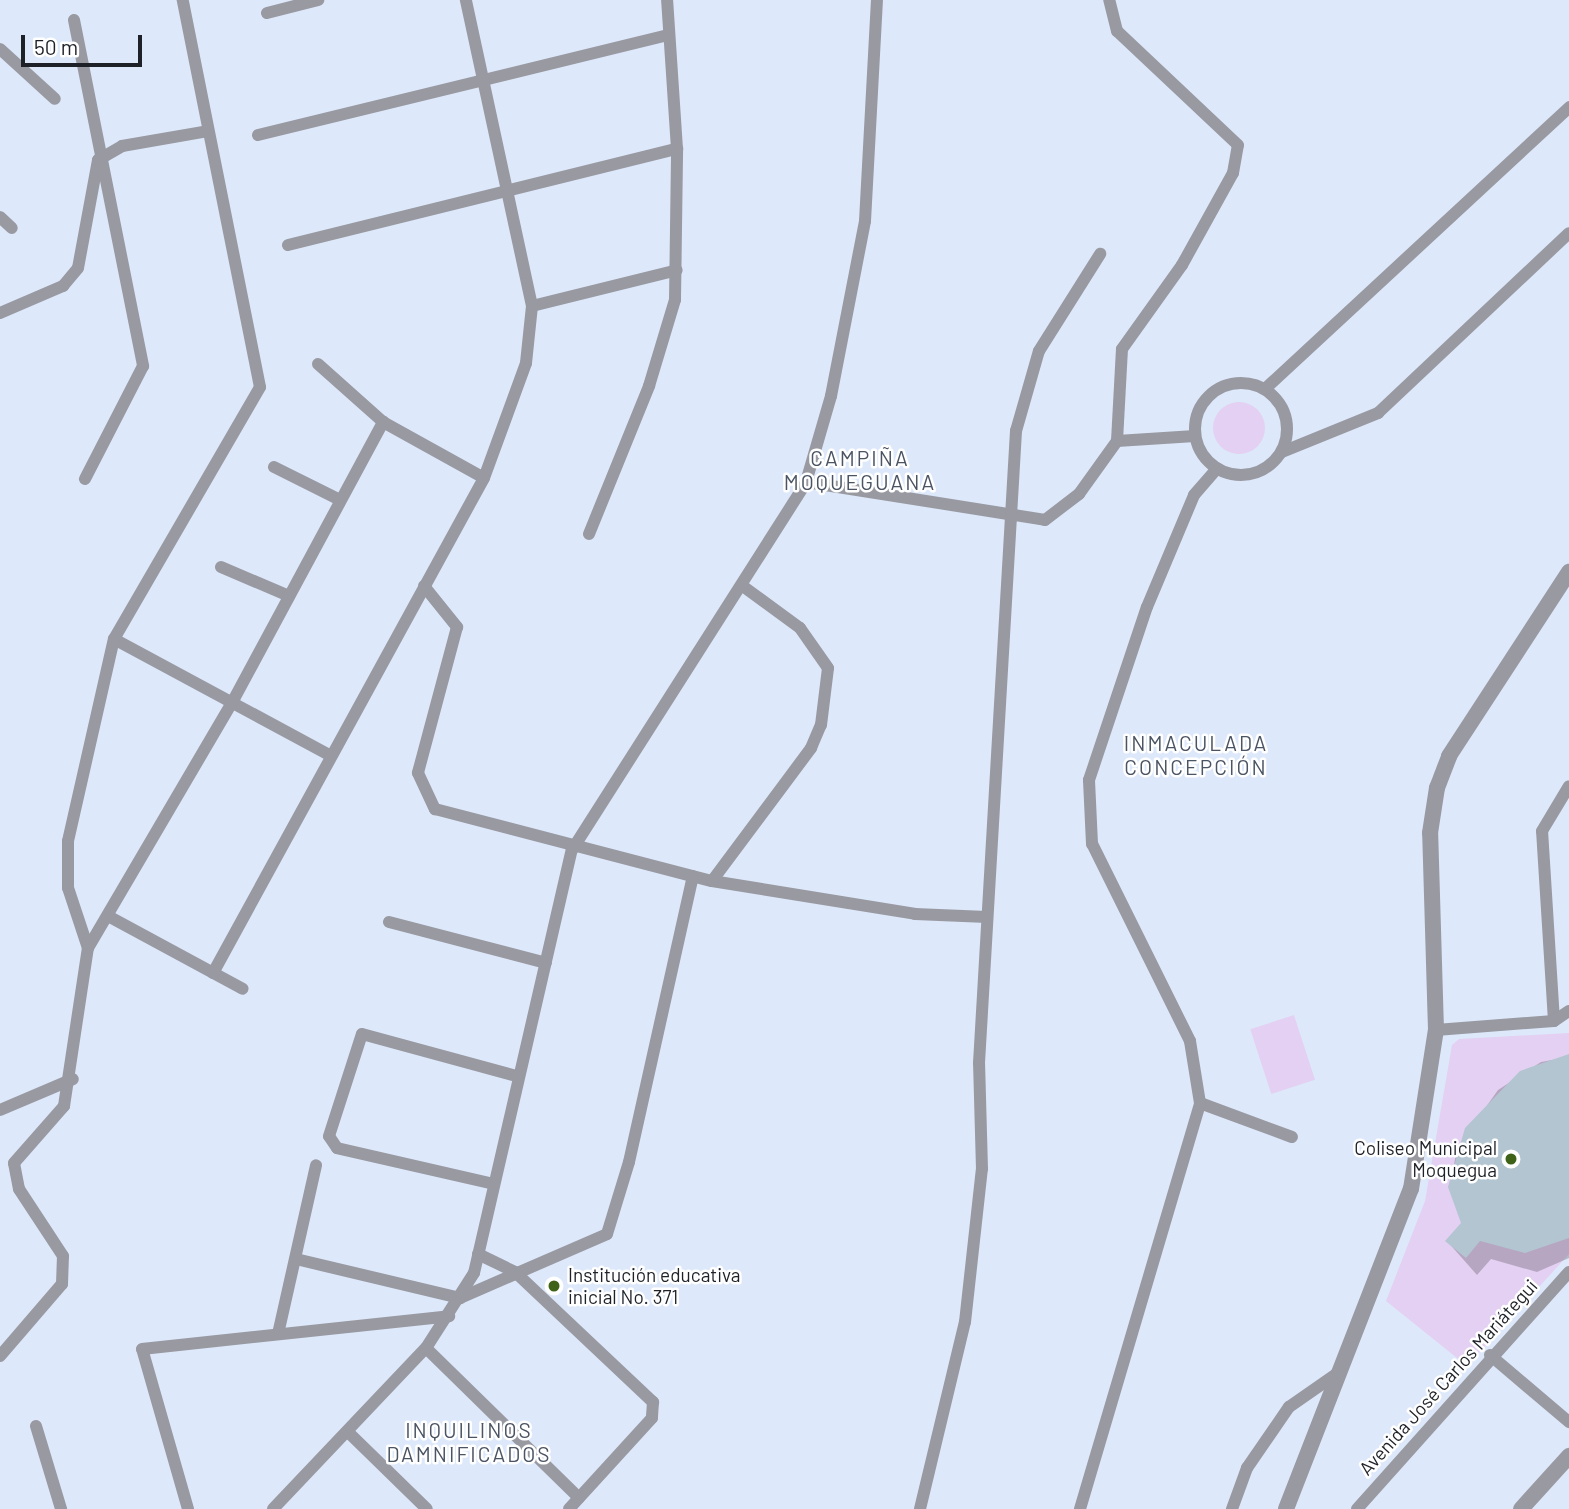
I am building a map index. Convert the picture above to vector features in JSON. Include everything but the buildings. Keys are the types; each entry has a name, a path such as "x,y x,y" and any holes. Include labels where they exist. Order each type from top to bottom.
{"street":[{"path":"88,948 68,888 68,841 114,639 260,387 183,0"},
{"path":"267,13 318,0"},
{"path":"213,973 329,755 484,478 526,363 532,306 480,77 466,0"},
{"path":"589,534 649,386 677,270 677,149 667,35 667,0"},
{"path":"273,1509 426,1348 460,1298 478,1254 517,1076 572,850 744,587 806,482 831,396 865,221 877,0"},
{"path":"806,482 1045,520 1079,494 1117,441 1122,349 1182,265 1233,173 1238,145 1117,31 1109,0"},
{"path":"74,20 98,160 143,366 85,479"},
{"path":"258,135 480,77 667,35"},
{"path":"0,49 55,99"},
{"path":"1265,389 1569,107"},
{"path":"0,313 63,286 78,268 98,160 122,146 208,131"},
{"path":"288,245 677,149"},
{"path":"0,217 12,228"},
{"path":"1217,469 1259,472 1282,452 1378,413 1569,233"},
{"path":"920,1509 965,1322 982,1170 987,917 1016,431 1039,351 1100,254"},
{"path":"532,306 677,270"},
{"path":"318,365 383,422 484,478"},
{"path":"1217,469 1195,436 1201,407 1216,391 1237,383 1265,389 1286,417 1282,452"},
{"path":"0,1356 62,1284 63,1256 19,1189 14,1163 64,1106 73,1079 78,984 88,948 234,699 338,499 383,422"},
{"path":"1117,441 1195,436"},
{"path":"274,467 338,499"},
{"path":"1080,1509 1200,1103 1189,1041 1092,844 1088,807 1089,780 1147,607 1194,495 1217,469"},
{"path":"221,567 289,596"},
{"path":"1286,1509 1335,1375 1411,1189 1436,1030 1430,834 1437,788 1449,755 1569,572"},
{"path":"424,586 457,627 418,773 426,796 435,809 572,850 712,881 915,914 987,917"},
{"path":"712,881 811,748 821,725 828,668 800,628 744,587"},
{"path":"114,639 234,699 329,755"},
{"path":"1554,1021 1540,885 1542,831 1569,786"},
{"path":"296,1259 460,1298 515,1272 601,1239 612,1223 693,876"},
{"path":"108,916 243,989"},
{"path":"389,922 546,963"},
{"path":"1436,1030 1554,1021 1569,1011"},
{"path":"494,1184 337,1148 329,1136 362,1034 517,1076"},
{"path":"0,1110 73,1079"},
{"path":"1200,1103 1292,1137"},
{"path":"278,1334 316,1165"},
{"path":"478,1254 515,1272 653,1402 652,1418 569,1509"},
{"name":"Avenida José Carlos Mariátegui","path":"1357,1509 1490,1355 1569,1272"},
{"path":"188,1509 142,1349 449,1317"},
{"path":"426,1348 579,1498"},
{"path":"1490,1355 1569,1422"},
{"path":"1232,1509 1247,1468 1289,1407 1335,1375"},
{"path":"36,1426 61,1509"},
{"path":"348,1432 427,1509"},
{"path":"1521,1509 1569,1456"}],"shaded area":[{"path":"1239,402 1249,404 1257,410 1263,418 1263,438 1257,446 1249,452 1239,454 1229,452 1221,446 1215,438 1213,428 1215,418 1221,410 1229,404"},
{"path":"1294,1015 1315,1080 1271,1094 1250,1029"},
{"path":"1569,1033 1569,1254 1467,1366 1386,1301 1425,1201 1452,1045 1459,1039"}],"place":[{"name":"Coliseo Municipal Moquegua","path":"1511,1159"},
{"name":"Institución educativa inicial No. 371","path":"554,1286"}],"district":[{"name":"CAMPIÑA MOQUEGUANA","path":"860,470"},
{"name":"INMACULADA CONCEPCIÓN","path":"1196,755"},
{"name":"INQUILINOS DAMNIFICADOS","path":"469,1442"}]}
